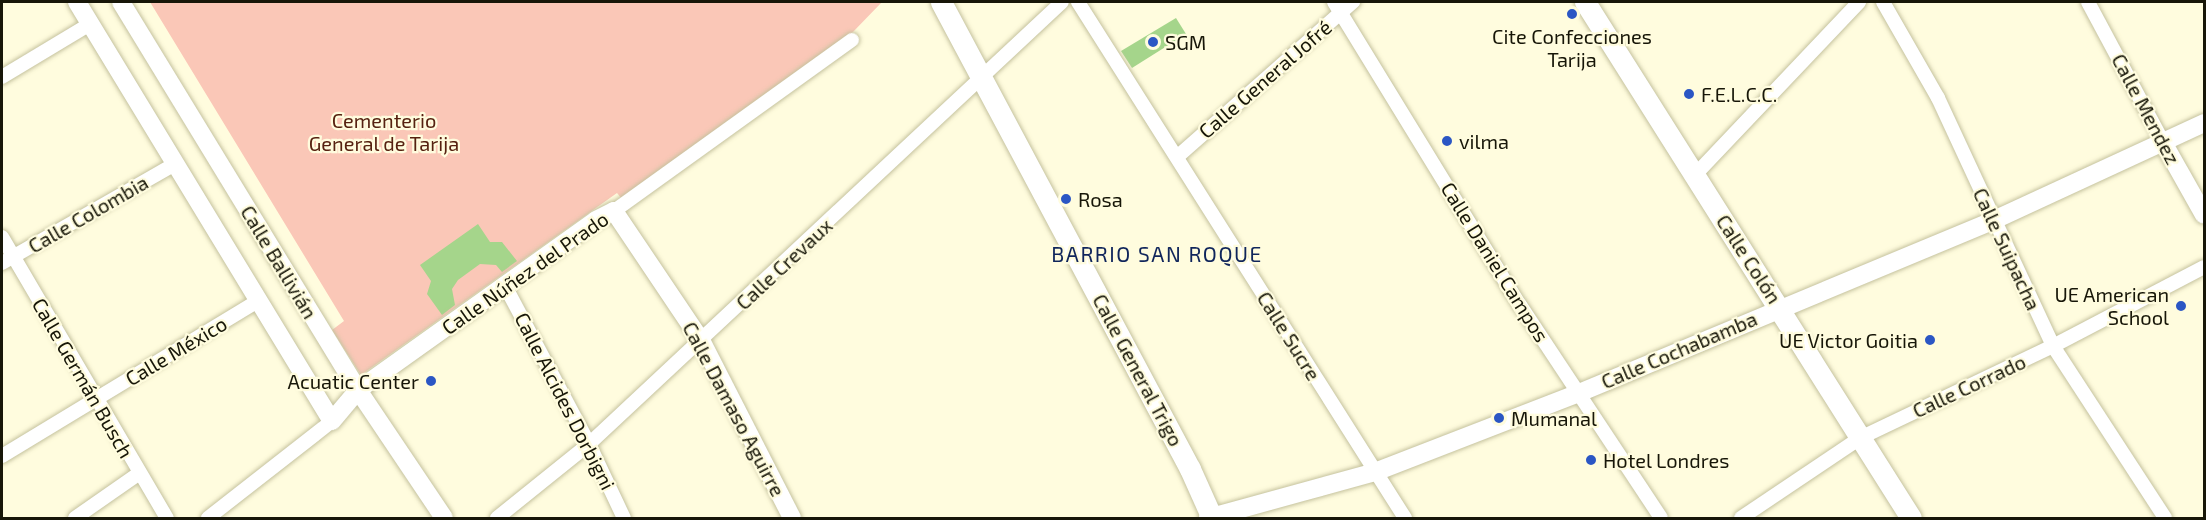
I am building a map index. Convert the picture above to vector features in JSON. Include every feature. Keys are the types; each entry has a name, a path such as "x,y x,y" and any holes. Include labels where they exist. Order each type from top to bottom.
{"main road":[{"name":"Calle General Trigo","path":"941,2 1190,469 1211,518"},
{"name":"Calle Colón","path":"1584,2 1780,307 1911,519"}],"street":[{"name":"Calle Ballivián","path":"77,2 332,421"},
{"name":"Calle Ballivián","path":"121,2 358,390 444,519"},
{"name":"Calle Crevaux","path":"497,519 590,444 702,342 1062,2"},
{"name":"Calle Sucre","path":"1078,2 1405,519"},
{"name":"Calle General Jofré","path":"1177,157 1337,7 1353,2"},
{"path":"1694,176 1859,2"},
{"name":"Calle Suipacha","path":"1883,2 1938,98 1992,221 2053,346 2165,519"},
{"name":"Calle Mendez","path":"2088,2 2205,215"},
{"name":"Calle Daniel Campos","path":"1337,7 1520,305 1662,519"},
{"path":"2,77 90,24"},
{"name":"Calle Núñez del Prado","path":"208,519 332,421 358,390 504,284 614,211 852,40"},
{"name":"Calle Cochabamba","path":"1211,518 1375,472 1579,393 1780,307 1992,221 2164,144 2205,123"},
{"name":"Calle Colombia","path":"7,260 175,164"},
{"name":"Calle Damaso Aguirre","path":"614,211 702,342 792,519"},
{"name":"Calle Germán Busch","path":"2,237 7,260 96,399 138,474 167,519"},
{"name":"Calle Corrado","path":"1741,519 1860,438 2053,346 2205,267"},
{"name":"Calle Alcides Dorbigni","path":"504,284 590,444 624,519"},
{"name":"Calle México","path":"2,456 258,301"},
{"path":"75,519 138,474"}],"green space":[{"name":"Cementerio General de Tarija","path":"150,2 882,2 852,33 622,199 617,193 361,375 332,330 344,321"}],"building":[{"name":"SGM","path":"1176,18 1186,34 1132,68 1121,51"},
{"path":"478,224 490,242 502,242 517,261 502,272 496,265 480,264 458,280 452,289 455,305 442,315 427,294 431,281 420,265"}],"place":[{"name":"Cite Confecciones Tarija","path":"1572,14"},
{"name":"SGM","path":"1153,42"},
{"name":"F.E.L.C.C.","path":"1689,94"},
{"name":"vilma","path":"1447,141"},
{"name":"Rosa","path":"1066,199"},
{"name":"UE American School","path":"2181,306"},
{"name":"UE Victor Goitia","path":"1930,340"},
{"name":"Acuatic Center","path":"431,381"},
{"name":"Mumanal","path":"1499,418"},
{"name":"Hotel Londres","path":"1591,460"}],"district":[{"name":"BARRIO SAN ROQUE","path":"1157,254"}]}
